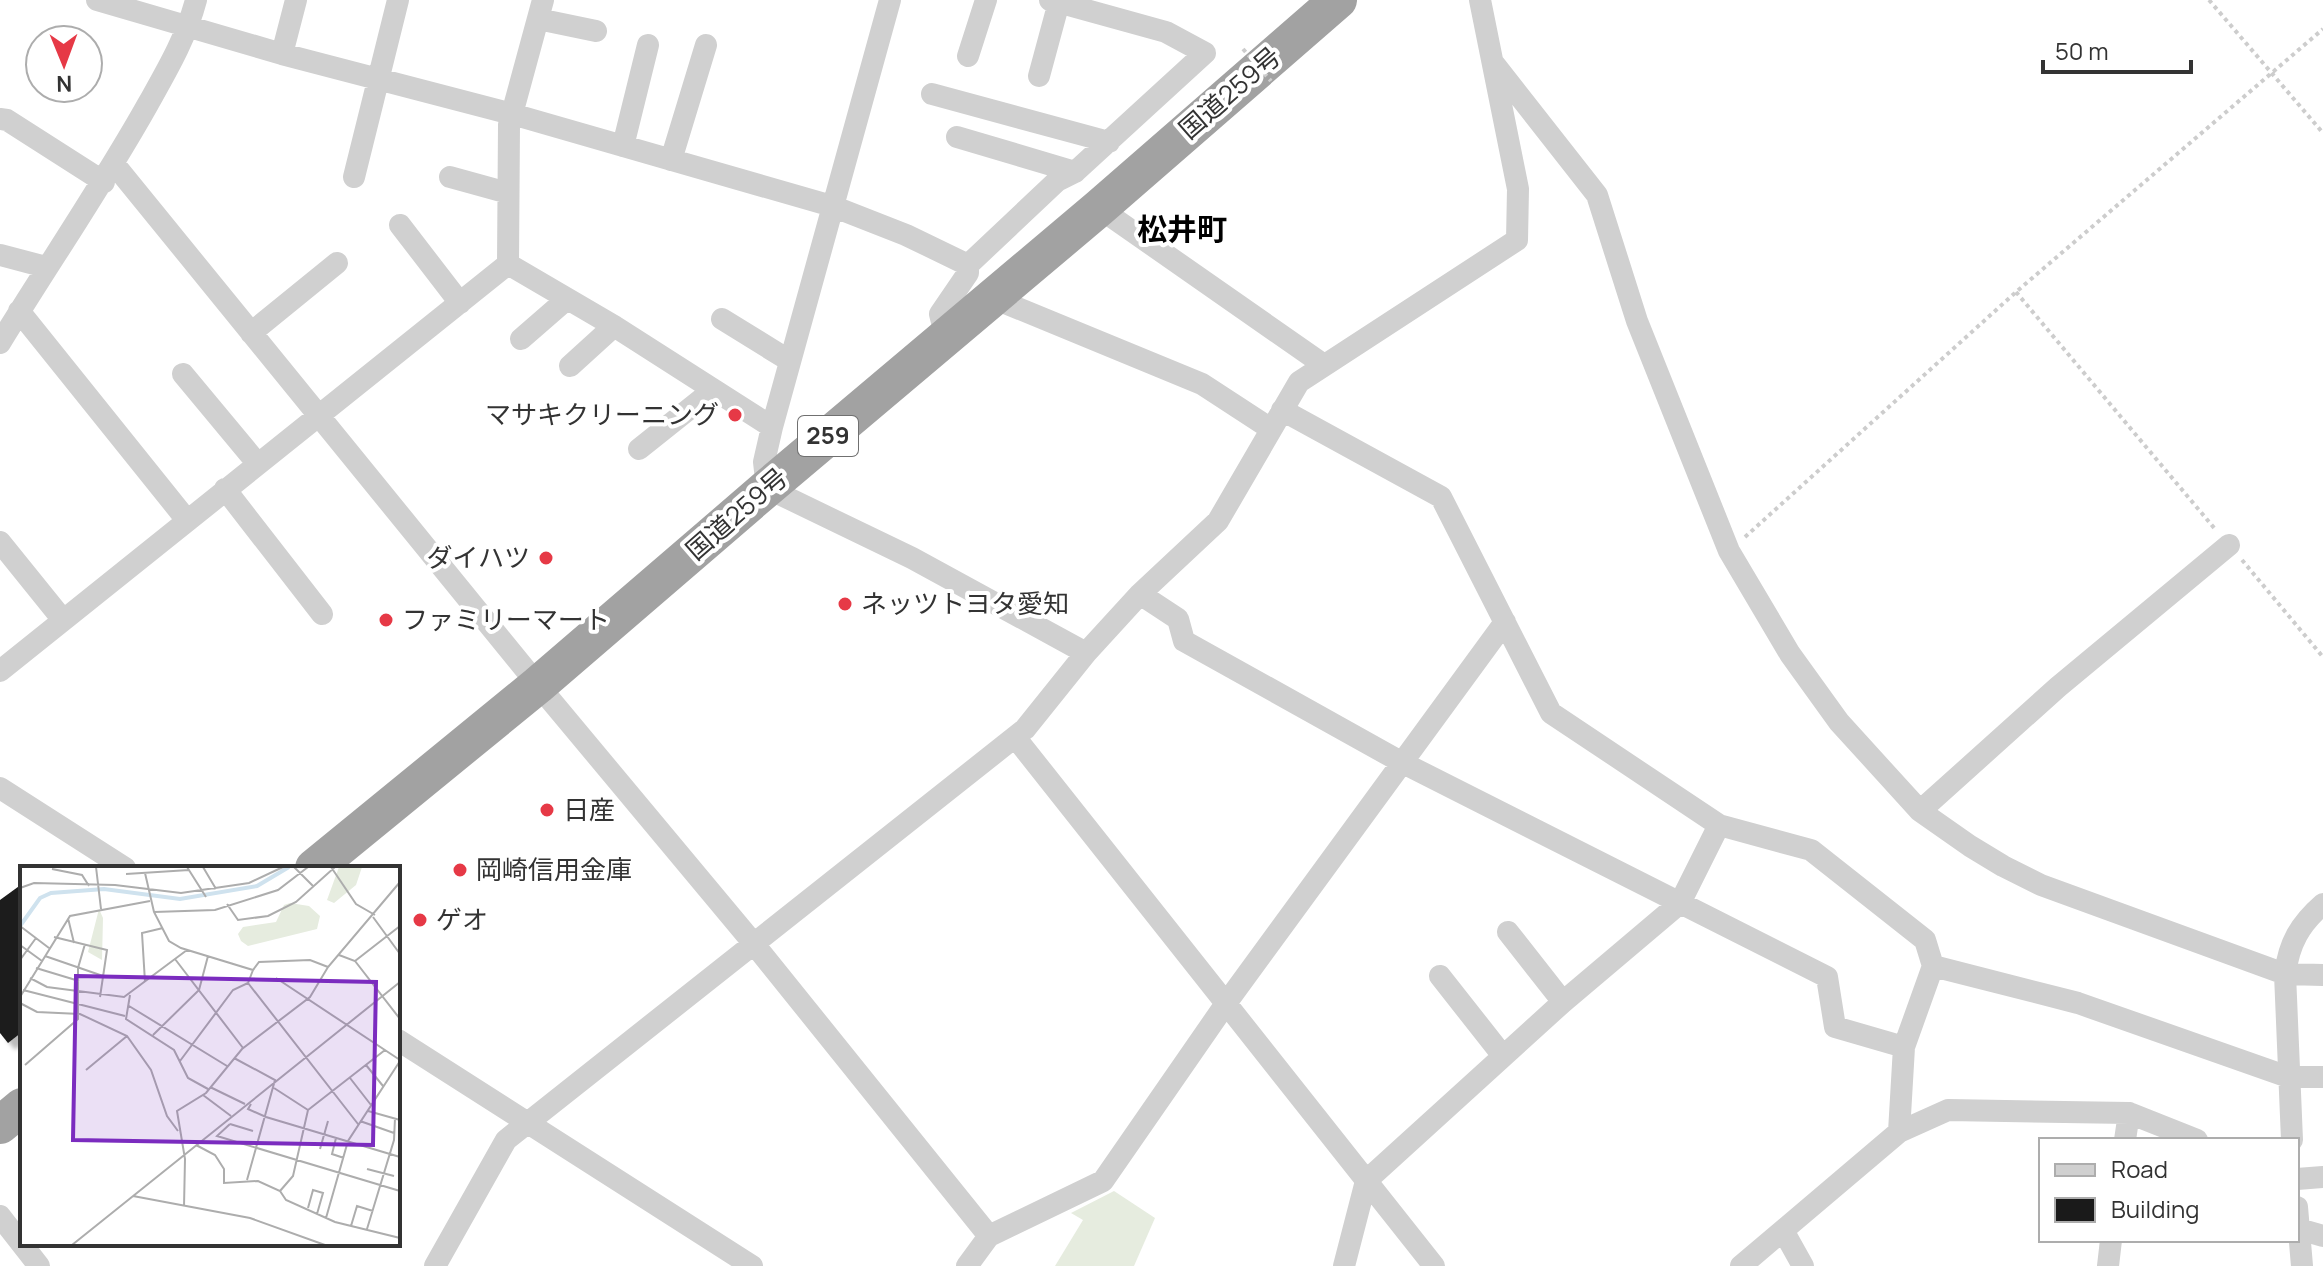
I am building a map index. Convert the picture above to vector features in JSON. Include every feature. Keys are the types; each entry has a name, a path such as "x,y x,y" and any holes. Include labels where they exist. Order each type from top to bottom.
{"highway":[{"name":"国道259号","path":"316,866 538,685 1099,208 1338,0"},
{"path":"0,1125 20,1109"}],"street":[{"path":"97,0 832,206 906,235 968,265"},
{"path":"0,343 109,173 190,26 196,0"},
{"path":"282,54 296,0"},
{"path":"354,177 398,0"},
{"path":"890,0 772,427 764,462 767,488 912,558 1086,653"},
{"path":"968,56 986,0"},
{"path":"435,1266 506,1140 1025,729 1086,653 1140,594 1218,521 1299,382 1517,240 1518,189 1480,0"},
{"path":"946,338 940,314 968,273 968,265 1057,181 1075,172 1205,53 1166,32 1054,1 1039,76"},
{"path":"508,264 509,125 540,9 596,31"},
{"path":"623,146 648,45"},
{"path":"671,160 706,45"},
{"path":"1491,61 1597,195 1637,321 1729,551 1790,654 1839,722 1920,811 1970,846 2041,885 2285,974 2323,975"},
{"path":"932,94 1109,142"},
{"path":"0,119 109,173 251,333 754,944 989,1236"},
{"path":"957,137 1075,172"},
{"path":"450,177 508,193"},
{"path":"1099,208 1324,365"},
{"path":"400,225 460,303"},
{"path":"0,255 46,267"},
{"path":"251,333 337,263"},
{"path":"508,264 614,326 772,427"},
{"path":"0,671 508,264"},
{"path":"993,298 1202,384 1441,497 1551,713 1719,825 1811,850 1925,940 1933,966 1904,1047 1899,1132"},
{"path":"521,339 567,299"},
{"path":"19,311 186,519"},
{"path":"722,319 790,361"},
{"path":"570,366 614,326"},
{"path":"183,374 257,463"},
{"path":"639,449 713,390"},
{"path":"225,489 322,614"},
{"path":"0,542 63,620"},
{"path":"1920,811 2058,687 2229,545"},
{"path":"1140,594 1178,619 1184,641 1403,763 1827,977 1835,1027 1904,1047"},
{"path":"967,1266 989,1236 1103,1181 1227,1002 1505,622"},
{"path":"1015,737 1434,1266"},
{"path":"0,788 122,866"},
{"path":"1344,1266 1366,1181 1563,1002 1680,903 1719,825"},
{"path":"2292,1138 2285,974 2288,953 2296,934 2323,904"},
{"path":"1508,932 1563,1002"},
{"path":"1933,966 2078,1003 2288,1077 2323,1077"},
{"path":"1440,976 1503,1056"},
{"path":"400,1041 752,1266"},
{"path":"1741,1266 1899,1132 1948,1110 2129,1113 2192,1138"},
{"path":"2125,1138 2129,1113"},
{"path":"2299,1179 2323,1177"},
{"path":"0,1216 20,1242"},
{"path":"2299,1219 2323,1236"},
{"path":"2299,1230 2302,1266"},
{"path":"1784,1232 1803,1266"},
{"path":"2108,1266 2111,1242"},
{"path":"23,1246 39,1266"}],"path":[{"path":"2209,0 2323,133"},
{"path":"1729,551 2016,292 2323,29"},
{"path":"1243,49 1271,81"},
{"path":"2016,292 2323,657"}],"shaded area":[{"path":"1114,1191 1155,1218 1134,1266 1055,1266 1083,1220 1071,1213"}],"building":[{"path":"20,885 20,1034 8,1043 0,1033 0,900"}],"place":[{"name":"マサキクリーニング","path":"735,415"},
{"name":"ダイハツ","path":"546,558"},
{"name":"ネッツトヨタ愛知","path":"845,604"},
{"name":"ファミリーマート","path":"386,620"},
{"name":"日産","path":"547,810"},
{"name":"岡崎信用金庫","path":"460,870"},
{"name":"ゲオ","path":"420,920"}],"district":[{"name":"松井町","path":"1182,230"}]}
